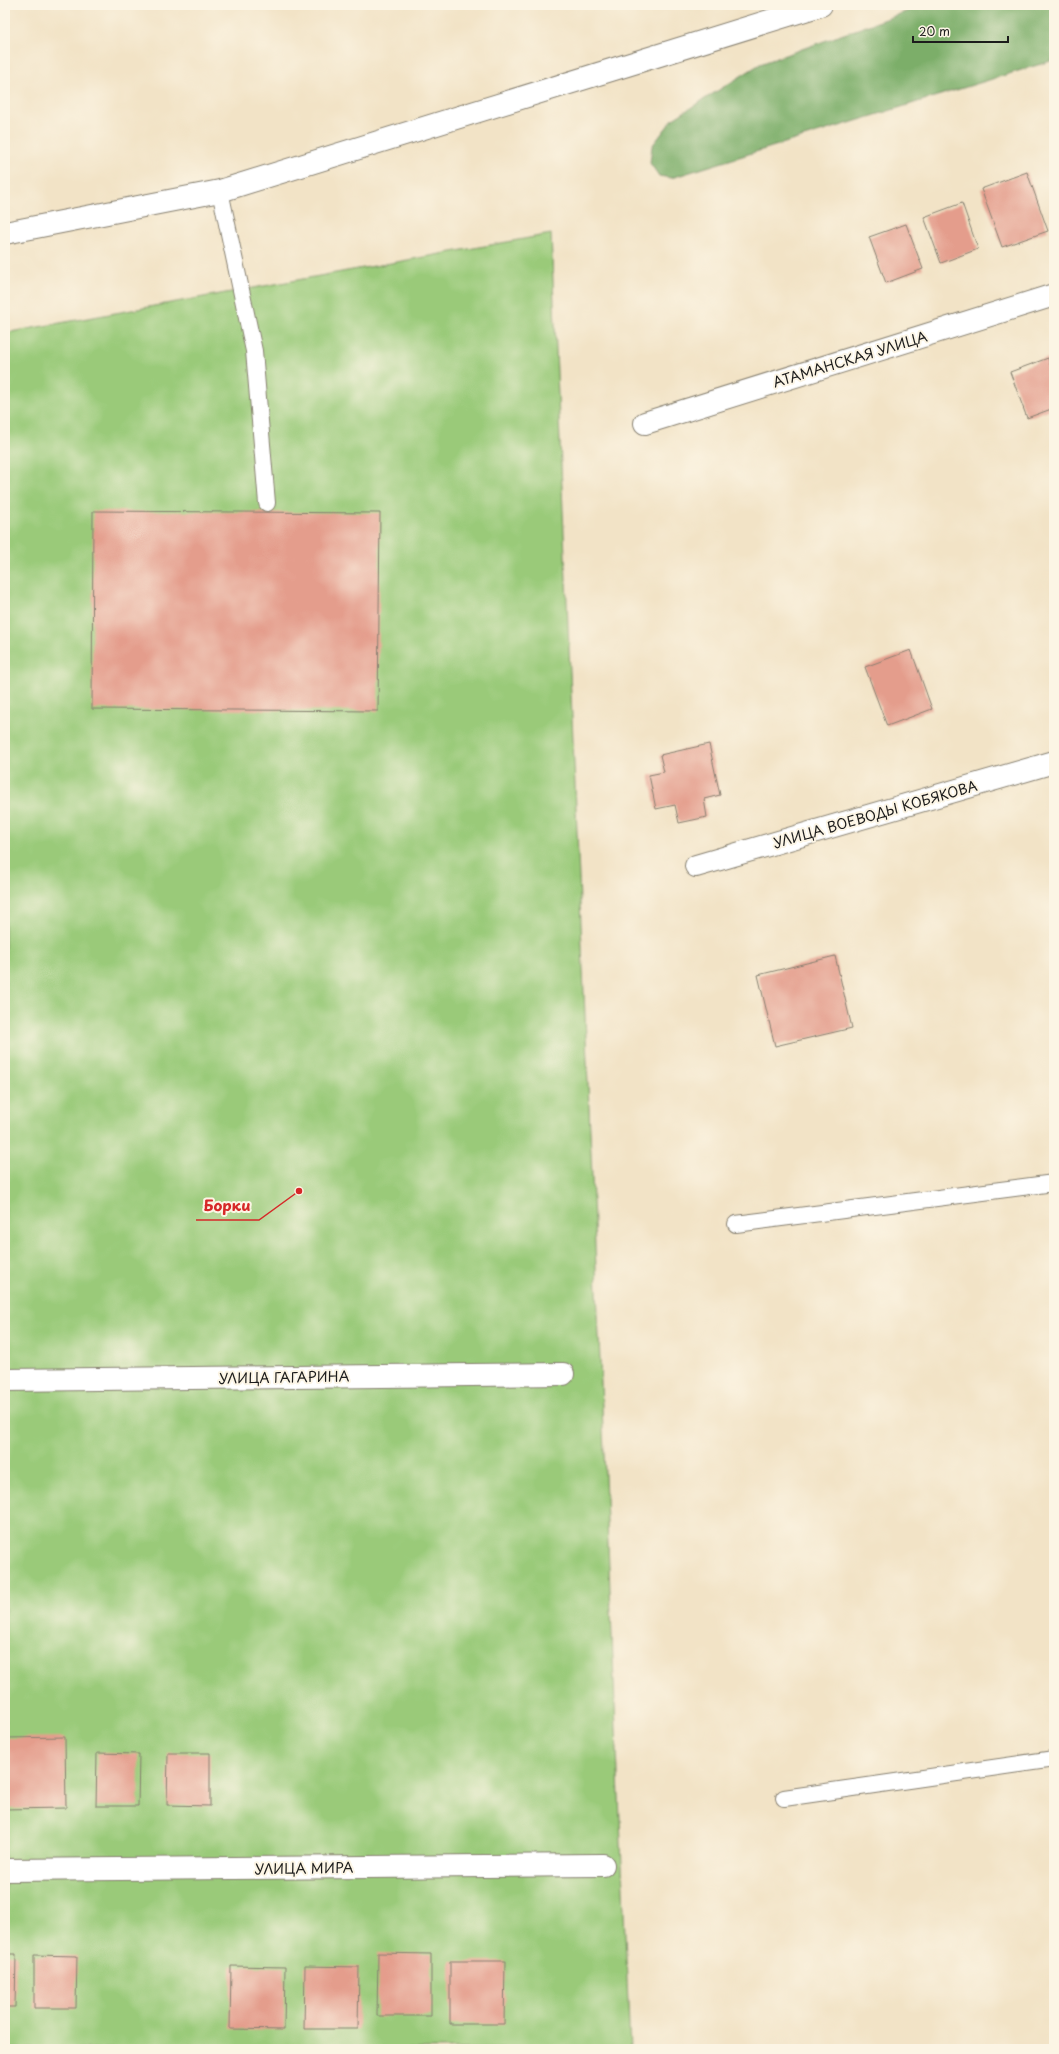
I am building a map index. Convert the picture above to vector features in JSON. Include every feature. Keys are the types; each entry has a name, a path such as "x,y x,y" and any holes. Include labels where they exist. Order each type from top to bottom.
{"street":[{"path":"5,233 220,191 821,5"},
{"name":"АТАМАНСКАЯ УЛИЦА","path":"645,423 1054,295"},
{"name":"УЛИЦА ВОЕВОДЫ КОБЯКОВА","path":"696,866 1054,762"},
{"name":"УЛИЦА ГАГАРИНА","path":"5,1380 563,1374"},
{"name":"УЛИЦА МИРА","path":"5,1870 603,1865"}],"lane":[{"path":"220,191 254,351 267,503"},
{"path":"736,1224 1054,1183"},
{"path":"784,1798 1054,1759"}],"green space":[{"path":"925,5 1054,5 1054,60 671,178 659,176 650,163 652,146 673,119 760,64"},
{"path":"551,234 630,2049 5,2049 5,333"}],"building":[{"path":"1027,172 1048,231 1002,247 981,189"},
{"path":"962,203 978,249 941,263 924,217"},
{"path":"906,224 923,269 886,283 869,237"},
{"path":"1048,358 1054,376 1054,408 1027,418 1010,372"},
{"path":"93,511 380,513 378,711 92,709"},
{"path":"911,650 932,709 887,726 865,667"},
{"path":"709,744 720,795 704,799 707,817 679,823 675,805 656,809 649,775 664,772 660,755"},
{"path":"835,956 852,1028 775,1046 758,975"},
{"path":"65,1737 66,1808 5,1809 5,1738"},
{"path":"97,1753 139,1754 138,1806 96,1806"},
{"path":"168,1753 210,1753 210,1806 167,1805"},
{"path":"378,1953 431,1954 431,2016 377,2016"},
{"path":"5,1954 16,1954 15,2007 5,2007"},
{"path":"34,1955 77,1956 76,2008 34,2008"},
{"path":"450,1961 505,1961 504,2024 450,2024"},
{"path":"231,1966 285,1967 284,2030 230,2029"},
{"path":"305,1966 359,1967 358,2029 304,2029"}],"place":[{"name":"Борки","path":"299,1191"}]}
